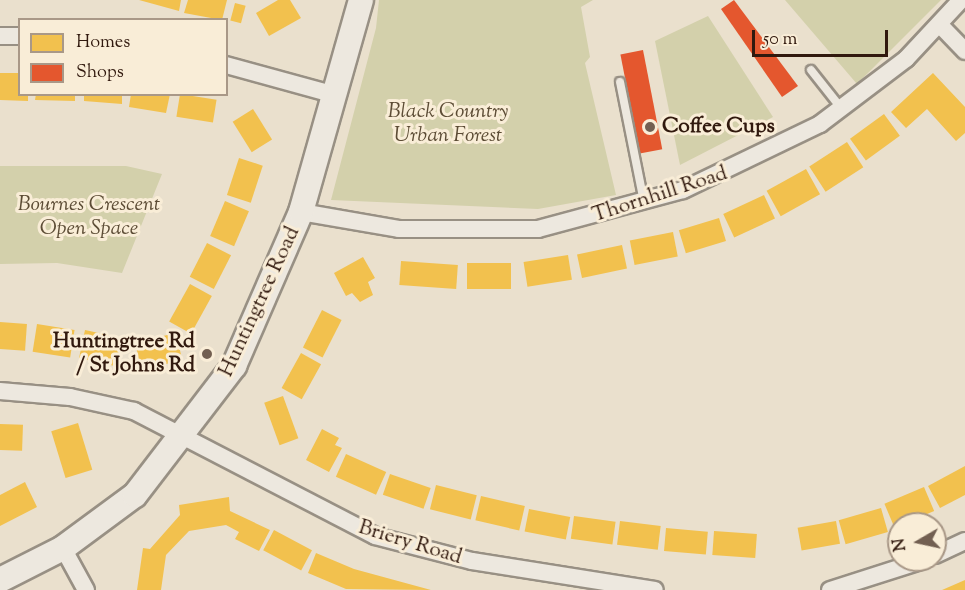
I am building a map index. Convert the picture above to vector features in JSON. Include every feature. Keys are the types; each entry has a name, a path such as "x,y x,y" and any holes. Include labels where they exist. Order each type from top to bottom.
{"street":[{"name":"Huntingtree Road","path":"0,580 63,548 135,495 184,437 234,366 301,212 336,95 361,0"},
{"name":"Thornhill Road","path":"301,212 399,229 538,229 644,202 736,169 801,137 906,59 961,0"},
{"path":"940,25 965,51"},
{"path":"0,36 18,36"},
{"path":"228,66 336,95"},
{"name":"Briery Road","path":"0,391 70,397 134,411 375,536 472,561 655,590"},
{"path":"947,549 965,540"},
{"path":"63,548 86,590"},
{"path":"830,590 898,572"}],"lane":[{"path":"811,70 841,108"},
{"path":"620,82 644,202"}],"green space":[{"name":"Black Country Urban Forest","path":"379,0 593,0 581,7 590,57 585,63 616,195 538,209 331,200 376,28"},
{"path":"785,0 941,0 857,84"},
{"path":"708,16 773,117 680,165 655,41"},
{"name":"Bournes Crescent Open Space","path":"0,166 126,166 162,174 122,273 57,263 0,264"}],"building: Homes":[{"path":"139,0 181,0 179,11"},
{"path":"188,0 227,0 222,18 184,13"},
{"path":"278,0 290,0 301,18 269,36 256,13"},
{"path":"235,3 246,6 241,23 230,20"},
{"path":"0,73 18,73 18,96 28,96 28,101 0,100"},
{"path":"933,73 965,107 965,133 956,141 927,109 906,128 891,112"},
{"path":"36,96 75,96 75,101 35,100"},
{"path":"84,96 122,96 122,104 84,101"},
{"path":"131,96 170,96 166,113 129,107"},
{"path":"180,96 217,100 213,123 176,117"},
{"path":"253,109 272,140 252,152 233,122"},
{"path":"884,114 900,136 866,161 850,139"},
{"path":"847,142 863,167 826,192 809,167"},
{"path":"239,158 263,166 251,203 227,195"},
{"path":"806,169 820,194 781,216 767,191"},
{"path":"764,195 775,219 734,238 723,214"},
{"path":"225,201 249,211 234,246 210,236"},
{"path":"719,218 726,241 686,253 679,230"},
{"path":"673,232 678,257 635,265 630,240"},
{"path":"207,243 231,255 214,289 190,277"},
{"path":"622,245 627,268 582,278 577,255"},
{"path":"568,255 572,280 527,287 524,262"},
{"path":"363,257 375,278 368,282 373,295 360,302 352,293 346,296 334,273"},
{"path":"401,261 458,265 456,289 399,285"},
{"path":"467,263 511,263 511,289 467,289"},
{"path":"190,284 212,296 191,334 169,322"},
{"path":"322,310 342,320 323,357 303,347"},
{"path":"0,322 27,324 25,351 0,349"},
{"path":"37,324 75,330 70,358 33,352"},
{"path":"85,330 122,338 116,366 79,358"},
{"path":"176,333 182,360 141,370 135,342"},
{"path":"301,353 321,364 302,399 282,388"},
{"path":"283,396 298,438 280,445 264,403"},
{"path":"78,423 92,470 66,478 51,431"},
{"path":"0,424 23,425 22,451 0,450"},
{"path":"322,429 339,438 335,445 342,448 329,472 306,460"},
{"path":"346,454 386,472 376,495 336,477"},
{"path":"965,466 965,495 940,508 928,486"},
{"path":"390,474 431,488 423,509 383,495"},
{"path":"25,482 37,507 0,526 0,495"},
{"path":"436,485 477,495 471,519 430,509"},
{"path":"924,487 934,511 888,512 884,504"},
{"path":"481,496 525,506 519,530 475,520"},
{"path":"229,497 230,511 270,530 259,551 235,539 239,532 226,525 189,531 166,555 161,590 137,590 143,548 150,549 180,515 179,505"},
{"path":"881,508 887,532 846,544 839,520"},
{"path":"529,509 570,517 566,540 525,532"},
{"path":"574,516 616,522 612,545 571,539"},
{"path":"620,521 661,526 658,550 617,545"},
{"path":"836,521 840,544 802,550 798,528"},
{"path":"666,528 708,532 706,555 664,551"},
{"path":"274,530 312,550 301,570 263,550"},
{"path":"714,531 757,534 755,558 712,555"},
{"path":"316,553 354,569 431,590 346,589 308,573"},
{"path":"965,580 965,590 942,590"}],"building: Shops":[{"path":"734,0 798,86 782,97 721,9"},
{"path":"643,50 662,149 640,154 620,54"}],"place":[{"name":"Coffee Cups","path":"650,127"},
{"name":"Huntingtree Rd / St Johns Rd","path":"207,354"}]}
